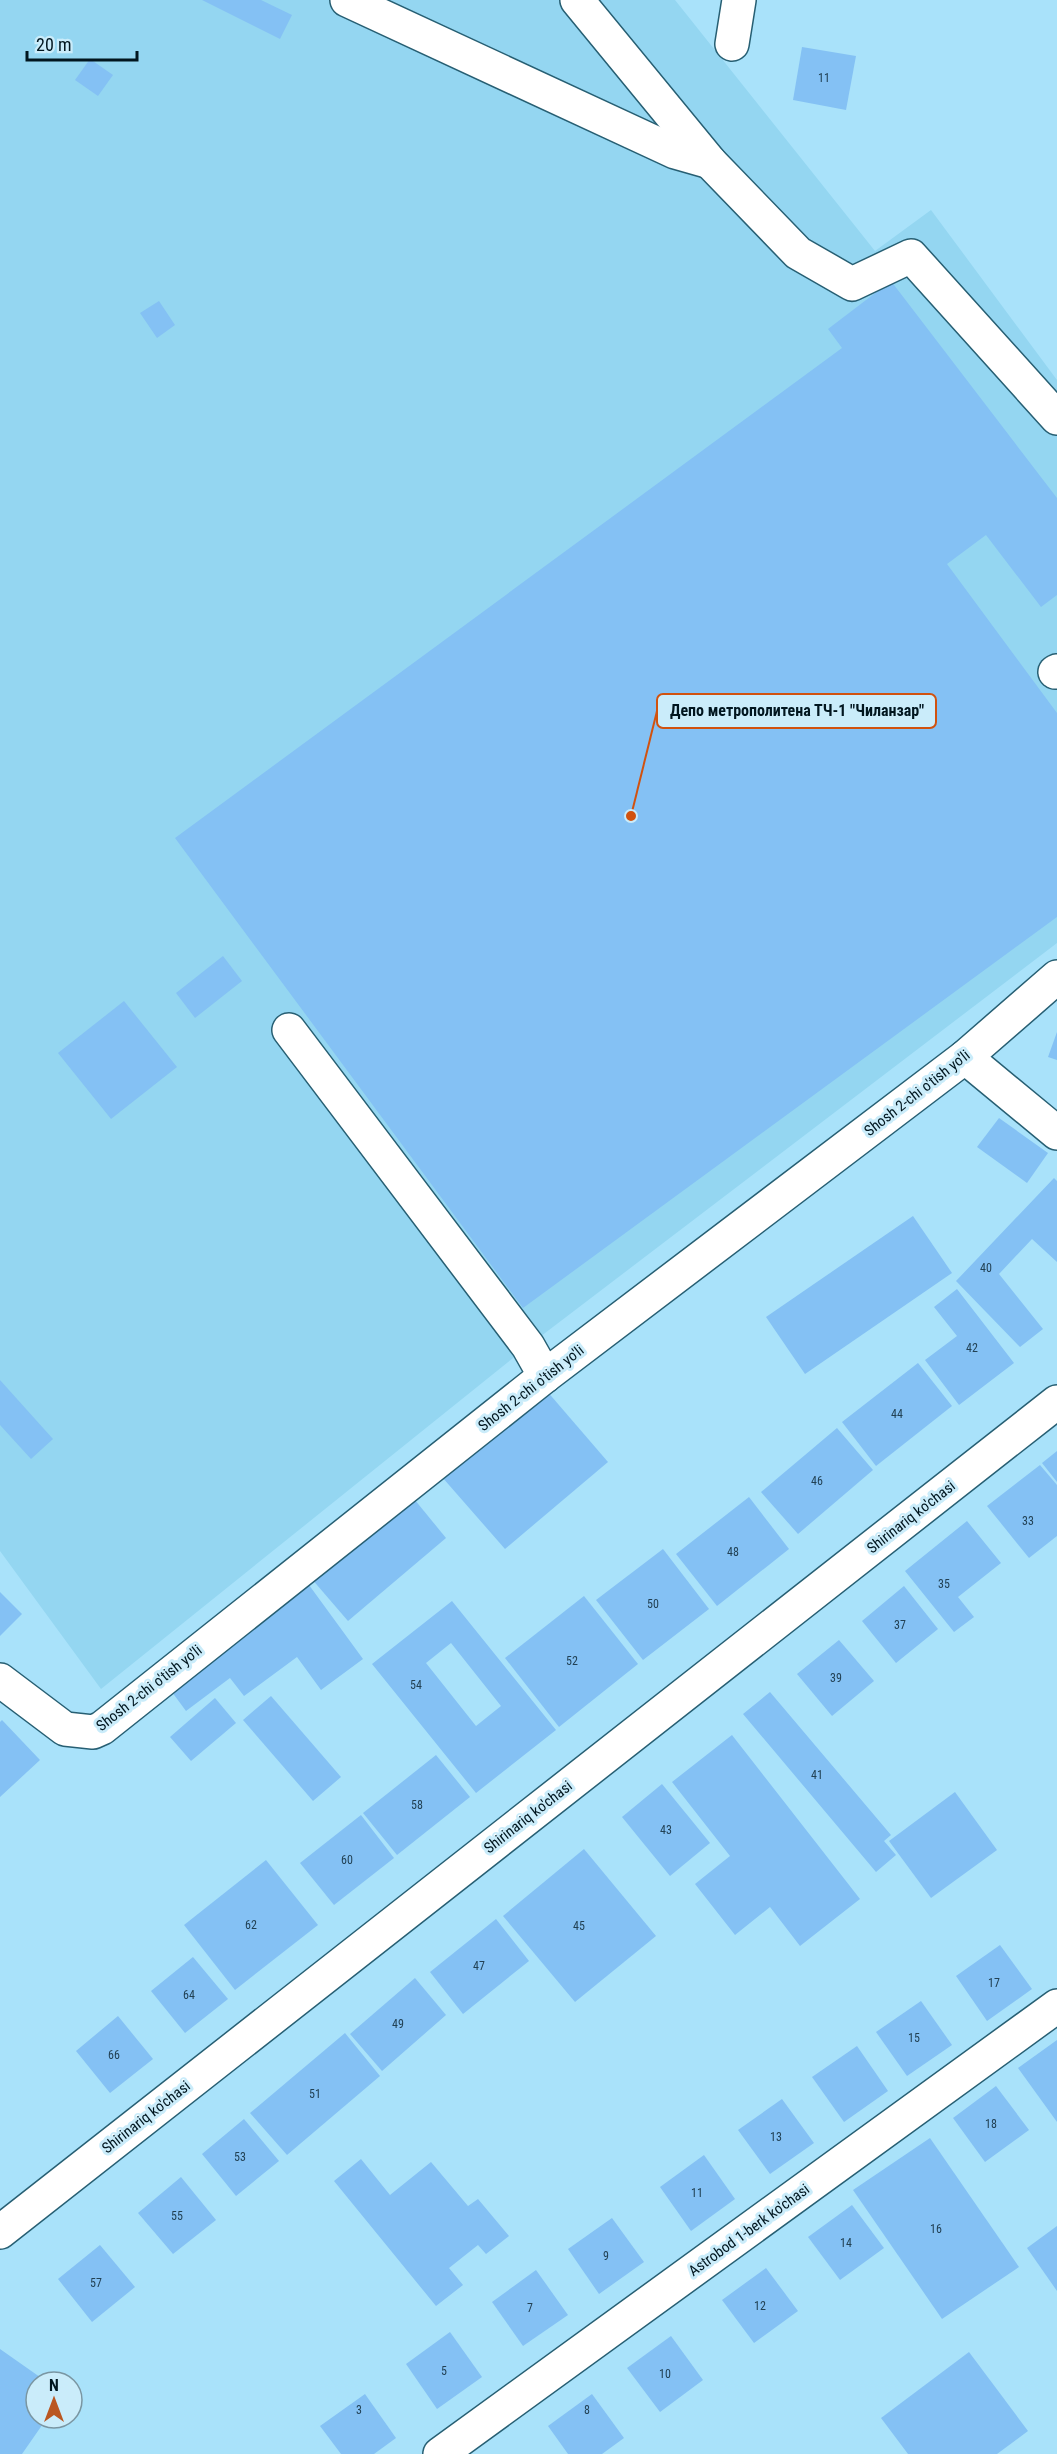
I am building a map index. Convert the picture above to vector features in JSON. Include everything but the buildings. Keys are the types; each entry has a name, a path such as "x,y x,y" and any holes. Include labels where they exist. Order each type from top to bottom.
{"street":[{"path":"347,0 675,152 710,162"},
{"path":"577,0 710,162 798,253 852,284 911,256 1057,418"},
{"path":"732,44 739,0"},
{"name":"Shosh 2-chi o'tish yo'li","path":"0,1680 65,1729 93,1732 102,1728 545,1376 965,1057 1057,977"},
{"path":"289,1030 528,1346 545,1376"},
{"path":"965,1057 1057,1133"},
{"name":"Shirinariq ko'chasi","path":"0,2232 1057,1402"},
{"name":"Astrobod 1-berk ko'chasi","path":"440,2454 1057,2006"}],"shaded area":[{"path":"0,0 675,0 875,251 931,210 1057,380 1057,943 528,1346 101,1689 0,1551"}],"place":[{"name":"Депо метрополитена ТЧ-1 \"Чиланзар\"","path":"631,816"}]}
